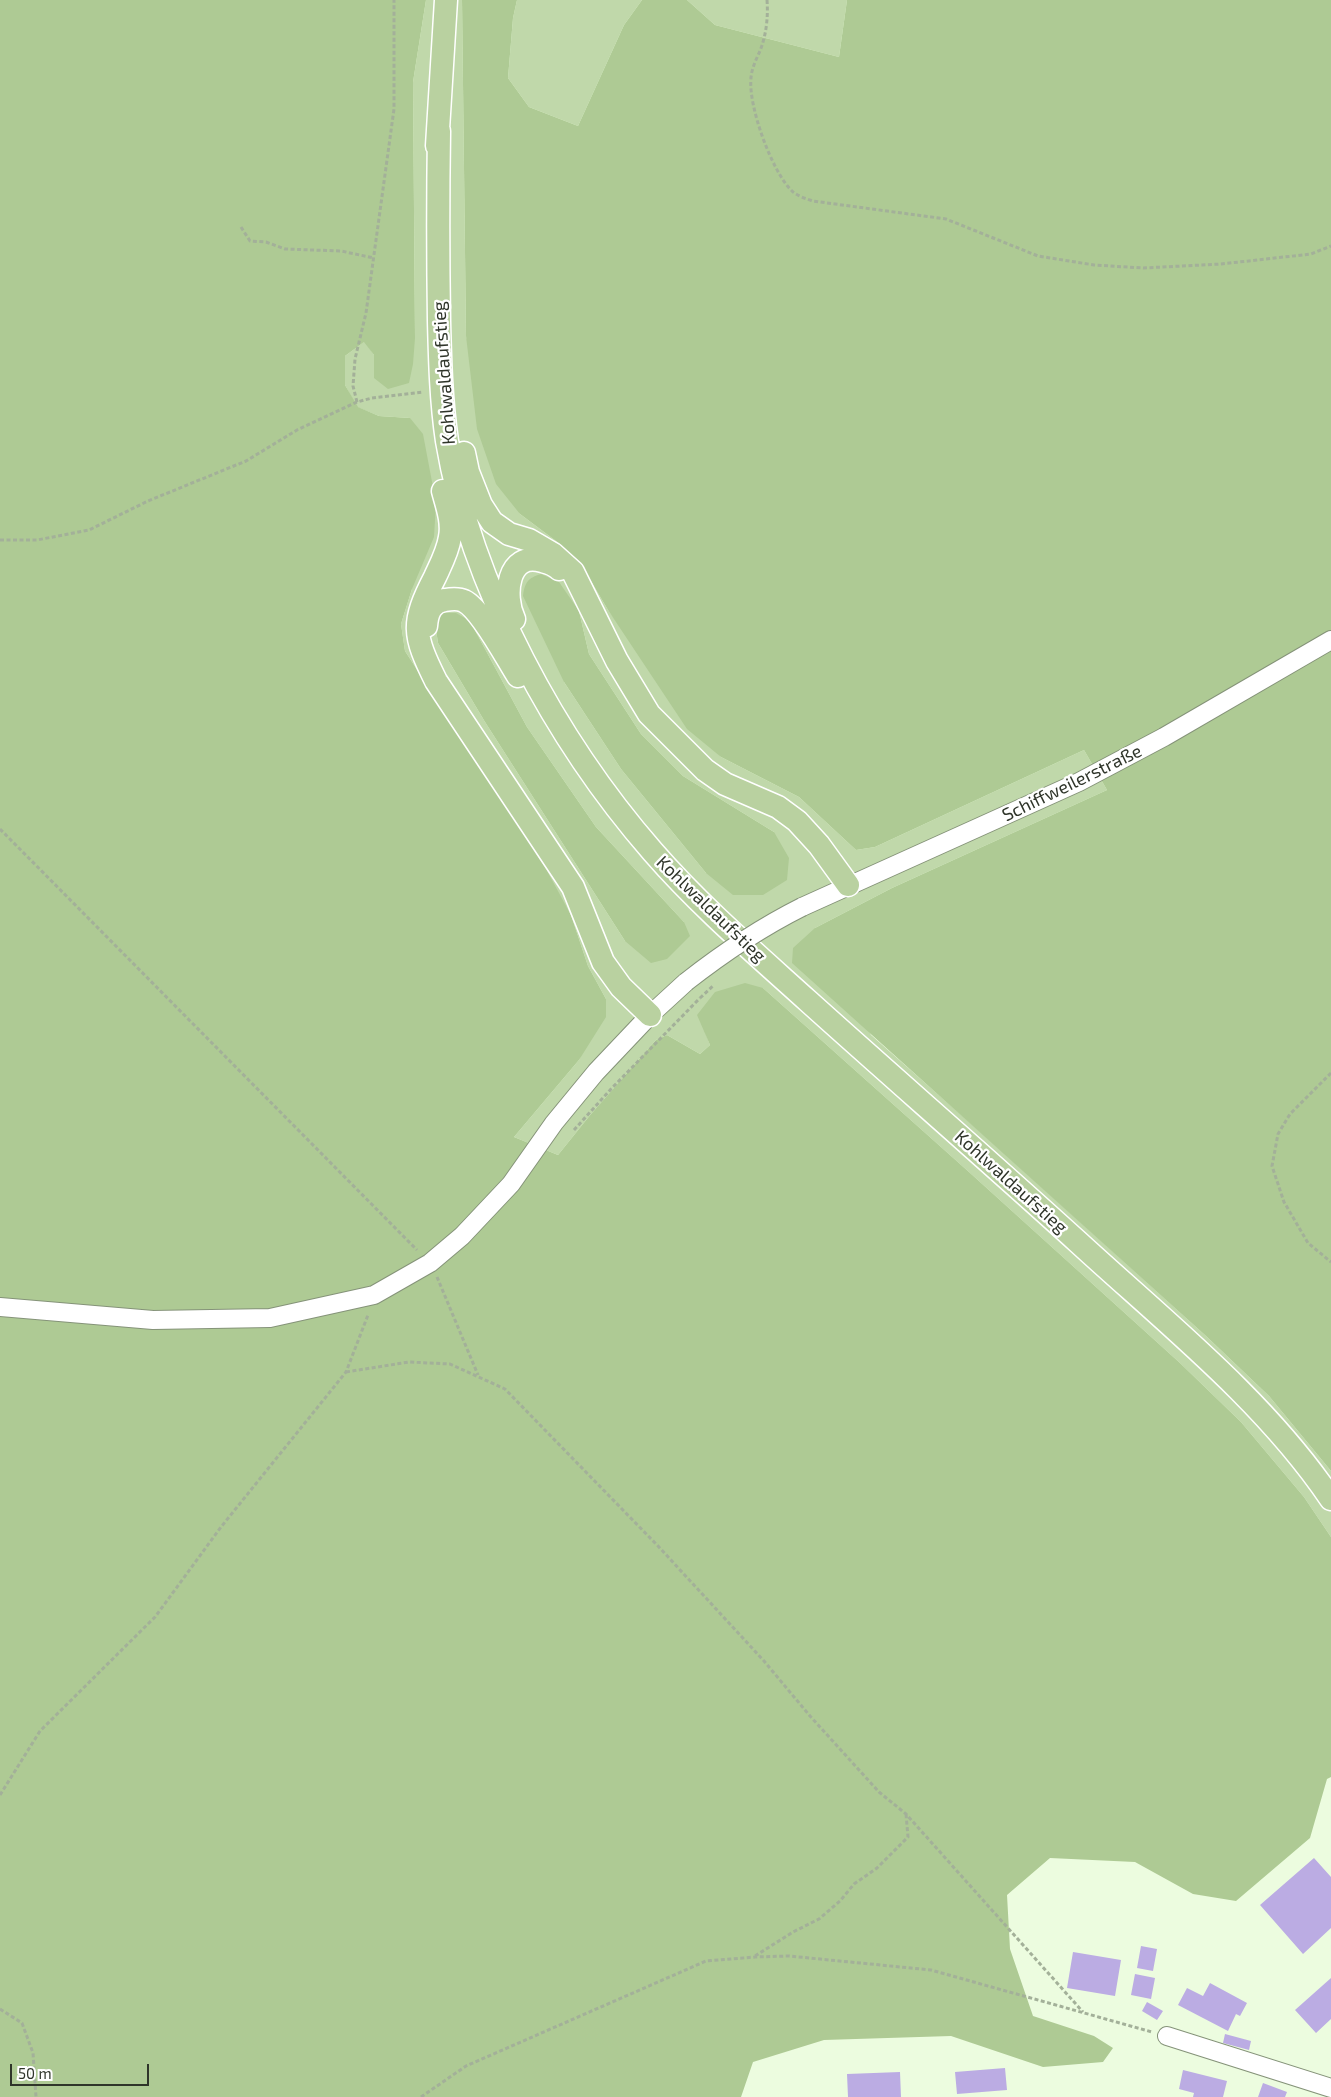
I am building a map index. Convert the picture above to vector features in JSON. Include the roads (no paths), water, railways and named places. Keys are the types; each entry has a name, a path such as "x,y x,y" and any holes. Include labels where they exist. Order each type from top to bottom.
{"main road":[{"path":"446,0 439,131 432,182 427,391 432,442 450,518 451,536 445,557 421,604 417,631 421,651 436,681 573,888 602,962 621,987 650,1016"},
{"name":"Kohlwaldaufstieg","path":"439,131 438,266 441,378 447,440 461,504 481,564 501,614 533,678 586,765 616,807 655,854 708,909 853,1042 983,1156 1194,1348 1256,1408 1321,1484 1331,1499"},
{"path":"438,266 450,380 468,472 481,504 492,522 509,534 529,540 553,554 573,572 618,661 649,714 705,770 725,784 778,806 797,821 819,845 848,886"},
{"path":"566,733 510,612 508,590 511,574 520,563 535,559 554,564 569,578 582,595 598,622"},
{"path":"436,681 427,648 425,631 427,615 433,606 441,601 464,600 478,612 555,736 616,807"}],"street":[{"name":"Schiffweilerstraße","path":"0,1307 153,1320 270,1318 374,1295 430,1263 462,1236 512,1184 554,1123 596,1072 686,982 721,954 802,907 1079,782 1164,737 1331,640"},
{"path":"1167,2036 1331,2088"}]}
